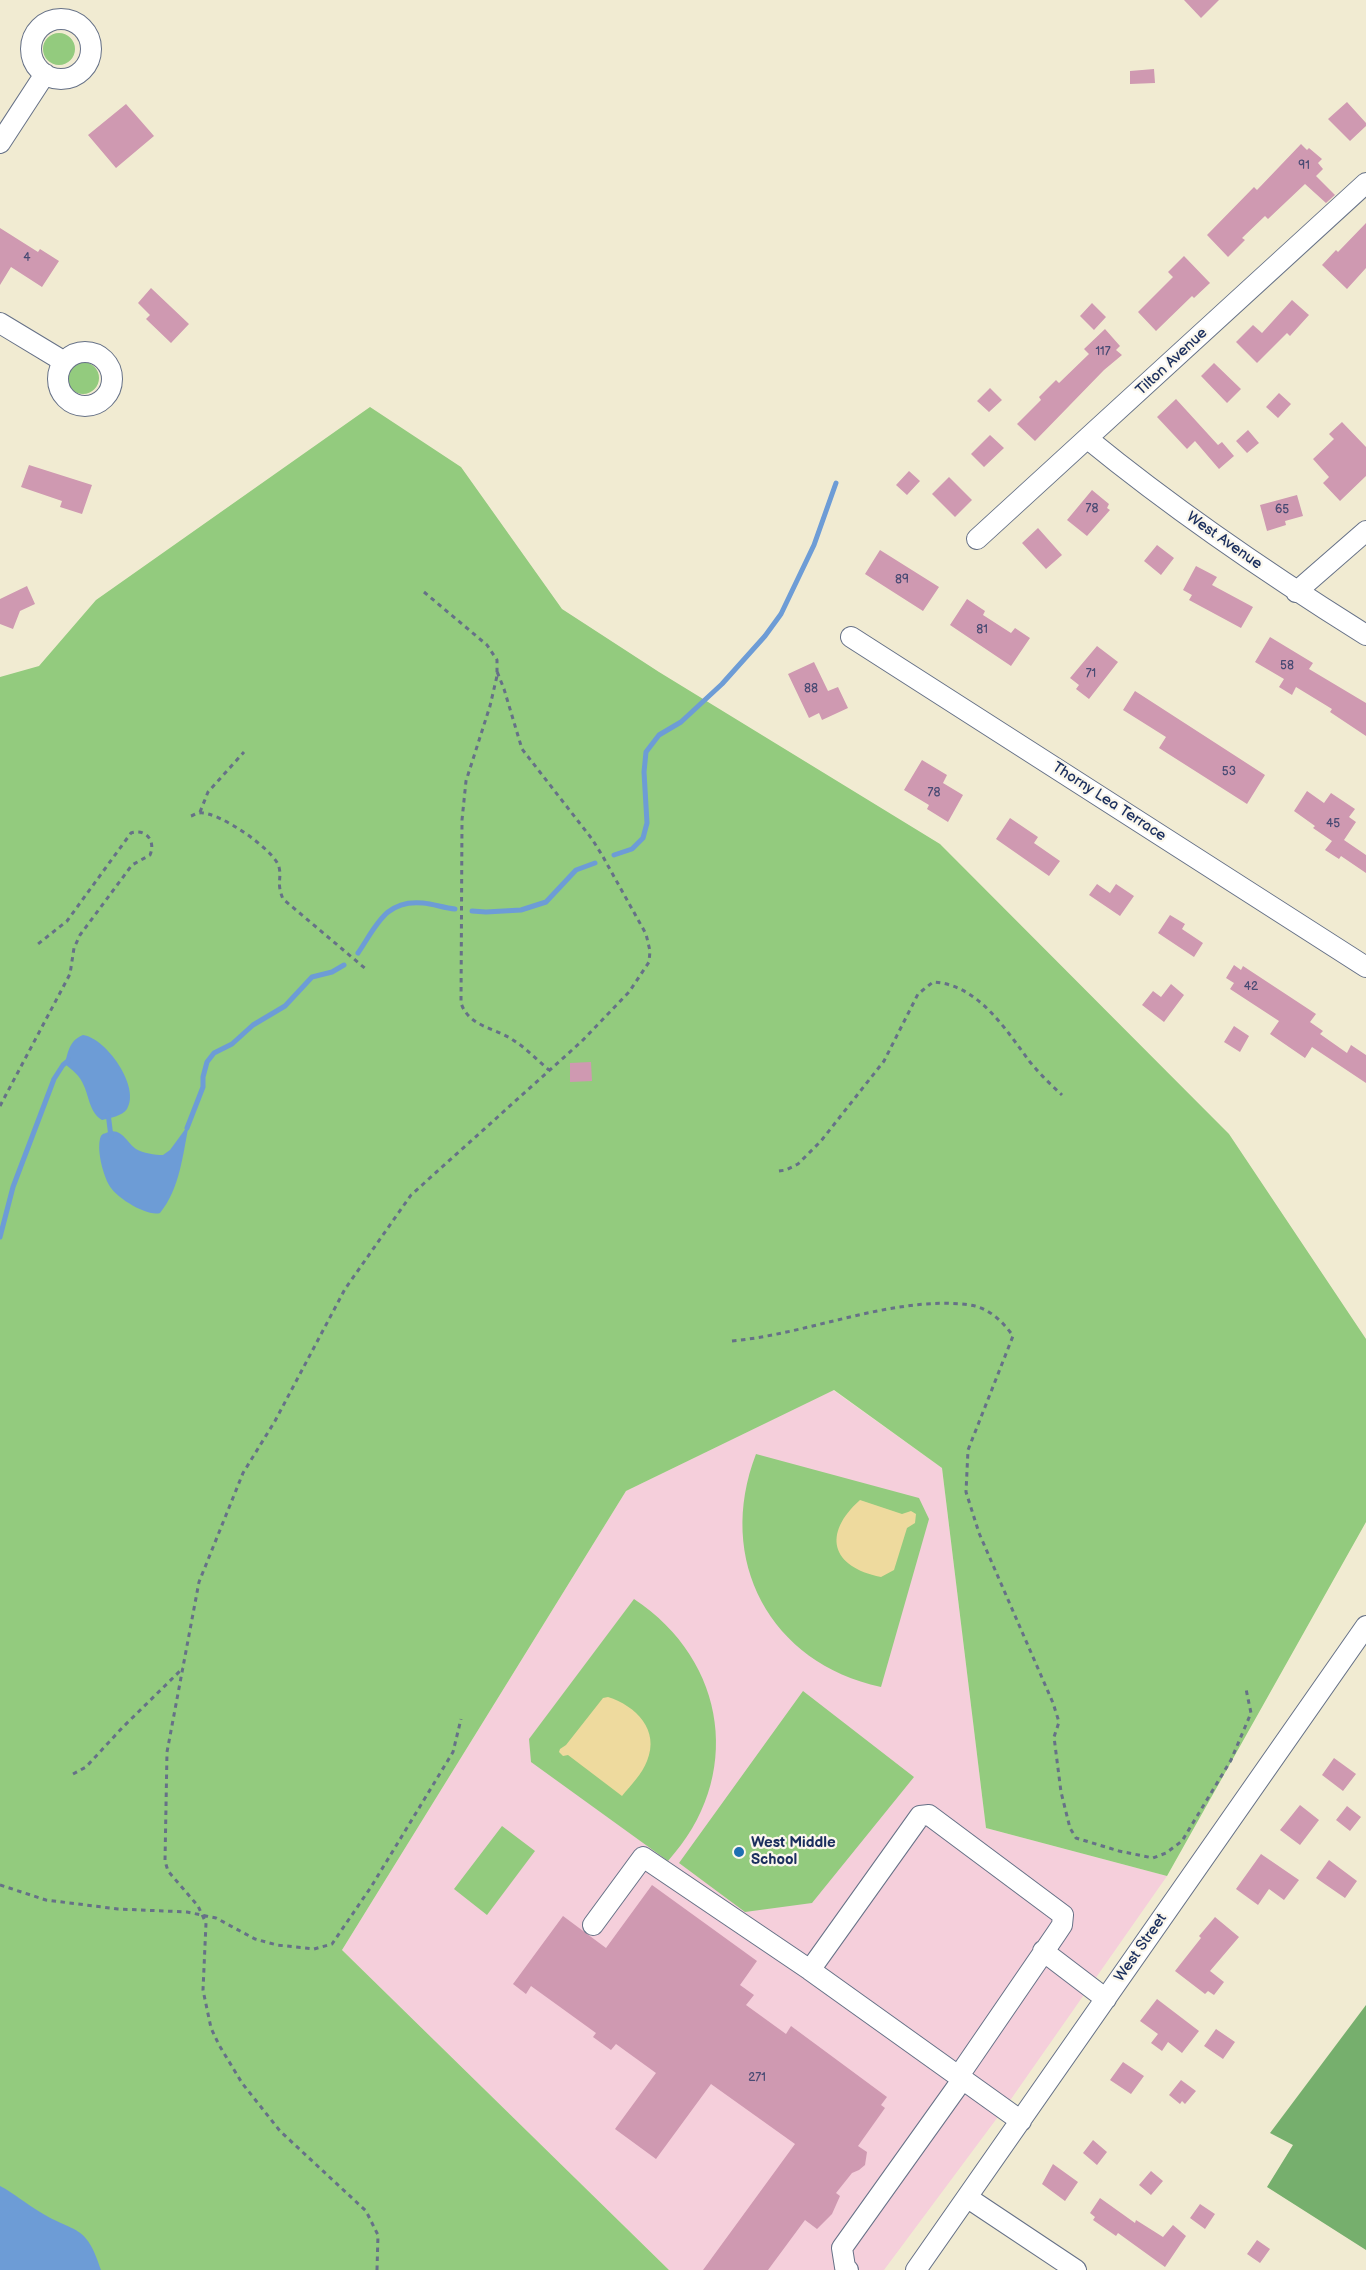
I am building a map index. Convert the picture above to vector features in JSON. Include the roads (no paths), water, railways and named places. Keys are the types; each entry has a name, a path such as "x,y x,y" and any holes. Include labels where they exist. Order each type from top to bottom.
{"street":[{"path":"0,143 45,74"},
{"name":"Tilton Avenue","path":"977,539 1366,183"},
{"path":"0,322 63,361"},
{"name":"West Avenue","path":"1088,439 1137,479 1296,591 1366,635"},
{"path":"1296,591 1366,531"},
{"name":"Thorny Lea Terrace","path":"851,637 1366,967"},
{"name":"West Street","path":"916,2270 1366,1626"},
{"path":"810,1970 917,1820 924,1814 929,1815 1063,1915 1062,1925 960,2079 842,2248 845,2267 848,2270"},
{"path":"593,1924 643,1857 810,1970 1021,2121"},
{"path":"1043,1952 1106,1999"},
{"path":"968,2198 1076,2270"}],"water":[{"path":"83,1035 92,1038 111,1054 125,1077 130,1100 127,1109 119,1115 102,1120 98,1117 92,1109 80,1079 65,1064 72,1043"},
{"path":"189,1124 176,1182 160,1213 140,1209 112,1190 101,1163 99,1144 102,1135 111,1131 116,1132 136,1149 149,1154 163,1155 170,1150"},
{"path":"0,2186 85,2237 96,2255 101,2270 0,2270"}],"waterway":[{"path":"614,855 632,849 643,838 647,823 644,772 646,752 659,735 681,722 722,684 765,636 781,614 814,545 836,483"},
{"path":"472,911 521,910 546,902 576,870 595,863"},
{"path":"358,953 376,925 390,910 399,905 423,903 455,909"},
{"path":"187,1128 203,1087 207,1062 214,1053 232,1044 253,1025 285,1006 312,977 332,972 344,965"},
{"path":"0,1237 13,1187 54,1079 69,1060"},
{"path":"108,1113 111,1137"}],"place":[{"name":"West Middle School","path":"739,1852"}]}
